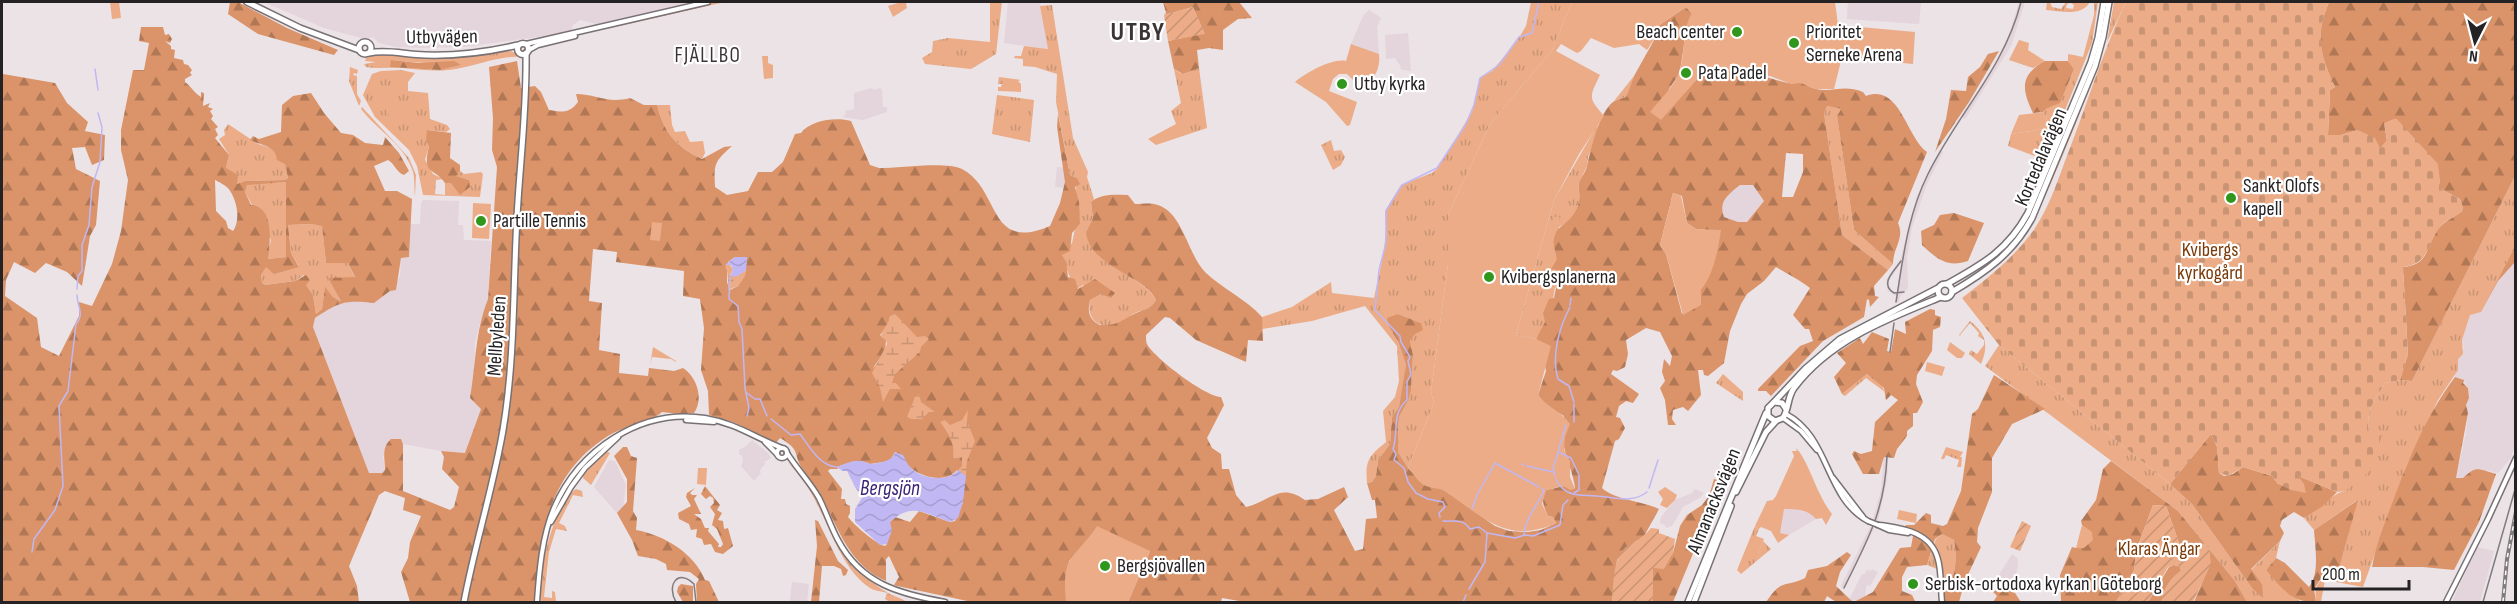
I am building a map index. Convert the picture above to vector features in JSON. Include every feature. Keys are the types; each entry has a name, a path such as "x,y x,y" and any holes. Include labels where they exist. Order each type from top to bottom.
{"main road":[{"name":"Utbyvägen","path":"247,2 292,25 344,43 364,54 370,50 443,55 501,49 523,50"},
{"name":"Kortedalavägen","path":"1774,402 1805,369 1840,339 1942,284 1947,284 1997,254 2016,233 2028,213 2091,62 2104,2"},
{"name":"Kortedalavägen","path":"1785,414 1790,395 1800,381 1835,349 1894,316 1941,297 1948,297 1952,292 1996,264 2016,242 2032,218 2095,66 2103,38 2109,2"},
{"name":"Utbyvägen","path":"344,43 367,43 370,50"},
{"path":"359,50 362,43"},
{"name":"Mellbyleden","path":"464,603 496,471 510,375 514,323 517,209 526,115 526,68 523,50"},
{"path":"1947,284 1952,287 1952,292"},
{"path":"1938,288 1941,297"},
{"path":"1774,402 1782,403 1785,414 1776,421 1769,418 1767,410 1774,402"},
{"name":"Almanacksvägen","path":"1688,603 1767,410"},
{"name":"Almanacksvägen","path":"1694,603 1743,476 1766,432 1776,421"}],"street":[{"name":"Utbyvägen","path":"523,50 581,33 708,2"},
{"path":"1785,414 1822,458 1836,488 1849,508 1866,520 1889,530 1917,534 1930,543 1937,554 1942,603"},
{"path":"537,603 541,561 551,522 560,496 582,464 611,439 638,426 674,418 707,418 739,427 785,449 814,490 842,547 860,569 897,592 945,603"},
{"path":"551,522 571,487 590,463 617,437 641,427 671,421 719,423 753,435 796,466"},
{"path":"777,454 782,448"},
{"path":"783,458 787,453"},
{"path":"2446,603 2516,458"}],"shaded area":[{"path":"264,2 694,2 597,24 580,20 573,25 571,31 551,35 464,47 421,48 396,47 379,43 373,37 365,39 324,28"},
{"path":"1008,2 1040,2 1048,49 1004,43"},
{"path":"1848,2 1921,2 1919,24 1847,19"},
{"path":"2019,2 2025,2 2011,46 1965,119 1961,116 1994,66 2008,39"},
{"path":"1369,10 1381,18 1377,27 1379,54 1351,44 1363,16"},
{"path":"1408,33 1411,71 1400,69 1395,58 1386,59 1385,35"},
{"path":"872,88 882,90 883,107 887,107 887,112 863,120 842,117 846,114 845,111 854,109 854,93"},
{"path":"1940,150 1943,152 1927,184 1912,227 1907,257 1908,288 1900,296 1899,302 1895,302 1896,296 1888,291 1886,280 1900,261 1917,196","holes":["1901,263 1897,293 1890,289 1888,282"]},
{"path":"1057,167 1066,168 1068,188 1055,187"},
{"path":"1740,185 1753,185 1764,201 1747,222 1738,222 1724,217 1720,208 1724,198"},
{"path":"423,200 459,201 458,225 463,225 464,240 491,241 488,299 475,343 474,376 470,398 481,409 465,453 403,444 403,441 386,448 383,457 385,470 382,473 369,474 313,327 315,318 335,305 355,300 374,303 390,291 400,276 401,258 409,257 410,224 420,224"},
{"path":"2515,262 2515,445 2511,458 2498,473 2481,469 2468,473 2461,479 2456,478 2466,433 2468,413 2466,405 2469,398 2468,388 2462,379 2455,377 2458,359 2464,348 2462,340 2470,315 2481,311 2498,281"},
{"path":"752,440 771,458 764,462 765,464 759,471 761,473 754,481 741,466 742,455 739,455 739,450"},
{"path":"1884,457 1888,457 1887,480 1878,521 1873,519 1881,490"},
{"path":"609,460 615,461 626,485 623,507 617,513 594,487"},
{"path":"1695,489 1704,493 1683,507 1672,526 1666,528 1660,523 1661,517 1675,500 1692,493"},
{"path":"1783,509 1796,509 1812,514 1816,519 1789,535 1779,533"},
{"path":"1870,527 1874,528 1844,589 1841,586"},
{"path":"2477,547 2494,551 2480,602 2452,602"},
{"path":"2012,554 2018,559 2018,565 2009,586 2002,584 1999,575"},
{"path":"1872,569 1878,572 1870,586 1866,587 1865,598 1857,602 1848,602 1862,574"},
{"path":"792,582 809,584 807,602 790,602"}],"green space":[{"path":"110,2 119,2 121,18 112,19"},
{"path":"230,2 238,2 287,28 338,50 334,55 258,34 228,14"},
{"path":"717,2 725,2 602,30"},
{"path":"990,2 1002,2 996,54 971,69 925,64 922,58 932,52 933,41 948,38 990,42"},
{"path":"1163,2 1239,2 1252,18 1238,19 1223,30 1223,50 1209,48 1197,50 1199,68 1183,74 1174,69 1168,41 1204,33 1193,7 1164,15 1166,13"},
{"path":"1531,2 1572,2 1552,50 1490,124 1448,215 1448,264 1431,392 1434,403 1408,468 1398,452 1399,417 1411,391 1413,355 1410,340 1421,323 1398,314 1389,327 1398,341 1406,365 1404,382 1399,407 1392,417 1390,444 1378,460 1376,476 1372,482 1367,483 1369,459 1386,442 1383,411 1395,397 1399,381 1397,346 1365,306 1312,321 1262,329 1262,317 1292,307 1331,282 1332,293 1374,298 1384,251 1385,211 1401,185 1437,169 1472,112 1480,78 1492,71 1517,41 1526,26"},
{"name":"Kvibergsplanerna","path":"1572,2 1835,2 1838,25 1915,32 1913,64 1842,57 1834,89 1815,89 1801,83 1791,84 1770,76 1735,71 1725,71 1712,76 1705,70 1661,120 1650,112 1679,73 1686,27 1692,13 1686,7 1658,26 1658,33 1647,50 1639,44 1614,48 1591,38 1577,53 1561,44 1556,51 1600,75 1592,97 1604,116 1579,154 1554,200 1516,335 1536,339 1551,346 1538,395 1570,424 1565,437 1564,450 1570,461 1570,477 1575,489 1570,490 1564,486 1546,490 1542,504 1548,516 1553,517 1556,523 1539,529 1510,530 1485,519 1443,490 1424,485 1408,468 1434,403 1431,392 1448,264 1448,215 1490,124 1552,50"},
{"path":"2047,2 2050,2 2052,7 2061,9 2066,2 2070,3 2066,8 2073,9 2074,5 2071,3 2090,2 2082,10 2071,12 2046,10"},
{"path":"2094,2 2098,2 2092,43 2045,160 2008,146 2011,134 2044,129 2048,122 2043,112 2047,107 2060,102 2074,69 2068,61 2068,54 2083,57 2094,15"},
{"path":"2110,2 2110,17 2105,41 2083,106 2056,172 2036,216 2023,237 2005,258 2024,235 2094,72"},
{"path":"2114,2 2126,2 2107,42"},
{"name":"Kvibergs kyrkogård","path":"2126,2 2329,2 2321,35 2323,55 2335,87 2330,90 2328,135 2341,135 2358,130 2375,138 2380,148 2387,140 2384,123 2396,118 2438,164 2441,189 2460,199 2464,210 2440,227 2426,253 2418,262 2403,267 2408,354 2400,380 2385,383 2374,400 2368,417 2369,431 2383,431 2372,466 2365,475 2345,491 2337,492 2298,476 2304,484 2306,493 2291,490 2278,484 2272,476 2243,467 2229,475 2219,473 2217,447 2211,434 2170,484 1999,345 1962,298 2010,257 2040,221"},
{"path":"2329,2 2515,2 2515,176 2412,381 2400,380 2408,354 2403,267 2420,262 2437,230 2463,210 2460,199 2441,189 2384,123 2387,141 2380,149 2358,130 2341,135 2328,135 2330,90 2335,87 2322,54 2321,35"},
{"path":"906,3 907,8 893,17 888,6"},
{"path":"1052,5 1073,138 1088,172 1087,177 1094,199 1091,202 1093,218 1086,232 1100,257 1140,283 1156,300 1148,308 1134,313 1120,323 1110,325 1099,324 1092,317 1090,300 1101,294 1083,285 1077,289 1062,255 1072,243 1075,229 1080,224 1076,194 1077,178 1070,175 1056,102 1057,74 1023,66 1023,59 1014,58 1021,56 1024,46 1048,49 1040,6"},
{"path":"1193,7 1205,34 1168,41 1164,15"},
{"path":"1686,7 1692,13 1686,31 1678,76 1669,89 1661,119 1705,70 1720,73 1744,72 1789,83 1803,83 1816,89 1850,89 1863,92 1866,96 1878,94 1887,97 1895,104 1913,135 1927,152 1898,223 1900,233 1893,264 1854,230 1837,116 1841,109 1827,106 1824,113 1842,235 1888,270 1874,286 1875,296 1879,297 1870,307 1867,299 1864,317 1823,341 1771,396 1766,391 1758,391 1758,389 1800,346 1813,341 1809,329 1805,329 1793,315 1810,288 1776,267 1764,281 1747,294 1741,304 1730,331 1724,363 1708,376 1704,375 1703,370 1698,370 1701,395 1688,411 1683,407 1673,410 1672,419 1676,425 1668,425 1665,400 1660,388 1665,381 1662,372 1664,359 1670,366 1672,356 1660,332 1646,328 1626,340 1628,354 1625,367 1617,371 1613,370 1611,374 1639,394 1633,403 1626,401 1619,406 1616,417 1620,418 1625,428 1619,439 1615,441 1602,488 1621,498 1659,509 1643,538 1626,548 1617,560 1612,602 1245,602 1222,598 1221,602 1128,602 1150,551 1088,541 1069,561 1066,602 972,602 894,585 899,577 889,556 886,559 886,581 866,568 851,552 791,446 780,438 776,443 733,422 709,415 708,391 701,370 704,328 700,299 683,296 684,271 616,262 617,252 593,249 589,301 602,303 599,350 620,354 619,373 648,376 649,368 674,371 683,368 695,383 699,395 697,407 694,413 662,412 651,419 614,433 587,452 571,469 550,509 540,554 534,602 410,602 401,572 408,558 410,542 421,516 403,510 405,498 385,491 379,495 349,566 357,586 359,602 2,602 2,71 3,74 55,83 67,103 88,122 85,131 105,135 104,160 92,165 85,147 72,148 76,169 100,181 96,225 90,236 82,286 67,272 46,263 35,273 14,262 6,280 5,296 37,318 41,347 59,356 79,316 79,302 92,306 112,264 121,231 128,180 121,150 121,130 133,70 144,70 149,43 139,41 141,27 163,27 165,35 169,34 172,39 170,43 165,41 171,49 175,50 174,58 183,60 184,64 192,70 190,73 192,75 185,79 185,82 201,97 201,92 204,93 203,106 210,103 208,107 213,109 210,111 213,116 211,119 218,127 215,129 218,135 215,138 229,155 226,168 238,175 237,184 245,181 288,178 285,164 277,160 274,151 250,140 253,136 259,139 281,132 282,105 293,96 311,93 341,133 353,135 365,143 383,145 385,137 399,153 409,171 404,175 401,174 388,160 374,166 385,191 397,191 412,199 409,257 401,258 396,290 390,291 374,303 349,302 337,305 315,318 313,327 369,473 382,473 385,470 384,453 388,442 391,439 401,439 403,444 403,491 450,510 454,507 459,487 442,469 444,457 441,451 465,453 481,409 470,398 478,335 488,299 497,167 492,150 493,118 489,67 517,61 521,88 535,86 541,92 549,110 562,112 572,109 578,102 576,94 615,100 630,98 644,105 657,105 663,124 672,138 702,159 724,147 732,146 718,160 715,168 715,187 727,195 748,191 758,172 772,172 783,162 795,134 801,133 817,122 838,119 851,121 870,165 879,168 945,165 962,169 974,178 1005,225 1015,231 1030,232 1050,226 1060,203 1065,182 1057,127 1058,114 1070,175 1077,178 1080,184 1075,187 1079,202 1080,224 1072,233 1070,251 1062,255 1066,262 1068,277 1075,279 1078,289 1095,279 1115,293 1111,298 1101,294 1090,300 1091,318 1100,325 1116,323 1150,307 1156,300 1141,284 1107,263 1090,244 1086,232 1093,218 1091,202 1104,196 1128,195 1135,204 1152,204 1164,208 1178,223 1206,273 1262,317 1263,341 1248,340 1246,362 1196,340 1170,318 1165,317 1146,335 1147,344 1159,358 1181,376 1204,391 1221,397 1224,405 1207,438 1212,448 1221,454 1222,469 1229,469 1236,495 1246,507 1276,494 1289,493 1305,500 1318,499 1344,487 1348,497 1334,510 1355,551 1363,549 1366,519 1377,518 1375,500 1372,500 1367,483 1372,482 1376,476 1378,460 1390,444 1392,417 1399,407 1406,365 1387,318 1398,314 1421,323 1423,330 1410,340 1413,355 1411,391 1399,417 1398,452 1408,468 1424,485 1441,488 1495,526 1509,531 1528,532 1541,530 1556,523 1553,517 1548,516 1544,506 1546,490 1564,486 1575,488 1564,447 1564,416 1547,406 1538,395 1546,371 1541,343 1536,339 1545,322 1543,313 1549,299 1554,298 1556,288 1561,282 1560,271 1551,269 1556,261 1554,238 1576,211 1579,183 1604,114 1613,102 1626,97 1634,76 1658,33 1658,26","holes":["1786,153 1803,154 1803,172 1793,197 1782,197","215,180 228,188 236,204 237,221 233,231 228,228 226,221 216,211","286,182 286,257 268,259 270,235 267,219 259,207 251,205 245,192 247,185","1740,185 1753,185 1764,201 1747,222 1738,222 1724,217 1723,202","1673,193 1682,196 1687,223 1696,229 1720,231 1716,256 1708,276 1682,314 1666,254 1660,245","288,225 322,226 326,263 348,263 355,277 328,278 341,301 333,297 325,287 322,309 316,314 313,295 306,285 310,280 306,275 295,281 265,285 262,283 261,275 266,267 274,274 299,267 291,253","735,257 747,257 745,275 738,286 730,290 727,282 728,262","890,316 911,331 873,368 885,351 886,340 880,335 889,323","895,452 912,469 929,477 947,477 957,470 963,502 955,521 950,522 919,511 910,522 895,517 890,522 887,544 885,546 876,542 848,517 850,506 846,504 845,499 841,499 842,489 828,471 861,461 870,464 890,461"]},
{"path":"2019,40 2029,43 2028,50 2045,61 2033,68 2009,60"},
{"path":"1351,44 1379,54 1379,65 1376,74 1363,90 1347,74 1339,74 1333,79 1329,91 1357,102 1350,125 1347,126 1326,102 1295,82 1327,64 1346,61"},
{"path":"511,51 521,57 442,70 430,70 399,68 371,68 364,64 376,62 365,61 367,56 377,54 442,58","holes":["391,60 417,62 460,65 440,70 397,67"]},
{"path":"1999,51 1969,102 1935,152 1946,119 1951,90 1966,91 1968,77 1980,67 1988,54"},
{"path":"762,56 768,56 768,63 773,65 773,78 764,79"},
{"path":"391,60 419,63 454,61 461,65 440,70 390,67"},
{"path":"2045,61 2068,61 2074,69 2060,103 2043,112 2033,113 2025,84 2031,72"},
{"path":"350,67 358,70 357,74 353,75 357,76 357,94 361,101 359,106 349,81"},
{"path":"1199,68 1207,128 1156,145 1148,139 1176,124 1171,111 1181,103 1174,69 1183,74"},
{"path":"401,70 415,73 408,82 408,91 428,93 430,119 447,125 450,129 446,132 427,130 429,146 425,160 433,174 443,179 436,180 435,194 445,195 445,183 469,180 455,176 460,171 464,174 481,172 483,174 480,197 423,195 417,166 409,150 375,117 363,95 372,74"},
{"path":"1634,76 1626,97 1614,101"},
{"path":"999,77 1021,80 1018,81 1021,84 1021,92 998,91 998,87 1002,84 998,84"},
{"path":"388,95 399,111 390,117 380,100"},
{"path":"997,95 1034,100 1030,142 992,134"},
{"path":"657,105 670,105 675,132 685,131 690,142 703,141 705,153 702,159 672,138 663,124"},
{"path":"1827,106 1841,109 1837,116 1854,230 1893,264 1888,270 1842,235 1824,113"},
{"path":"362,107 397,145 361,109"},
{"path":"2043,112 2048,122 2044,129 2011,134 2019,115"},
{"path":"228,124 258,144 272,148 285,163 288,178 245,181 237,184 226,168 229,155 219,139 225,135 224,130"},
{"path":"1598,124 1596,140 1578,185 1580,199 1574,216 1559,227 1553,299 1544,326 1536,339 1516,335 1554,200"},
{"path":"427,130 451,133 450,158 460,165 460,171 456,176 469,180 470,187 460,195 451,183 445,183 428,166"},
{"path":"1331,140 1334,151 1341,150 1345,157 1341,165 1333,170 1321,145"},
{"path":"398,146 409,158 416,175 415,196 414,175 409,162"},
{"path":"2515,176 2515,246 2481,312 2470,315 2462,340 2463,354 2458,359 2458,370 2438,400 2407,465 2363,587 2325,580 2321,602 2316,602 2316,588 2319,583 2341,561 2356,501 2314,530 2304,518 2330,498 2345,491 2382,431 2369,431 2368,417 2374,400 2385,383 2400,380 2412,381"},
{"path":"286,182 286,257 267,259 271,240 245,192 247,184"},
{"path":"1673,193 1681,196 1687,223 1696,229 1721,230 1712,269 1701,290 1701,305 1683,315 1666,254 1660,245"},
{"name":"Partille Tennis","path":"473,203 491,204 489,239 472,238"},
{"path":"1954,213 1984,223 1968,261 1961,263 1943,261 1922,245 1921,231 1934,225 1940,215"},
{"path":"1558,216 1560,218 1553,242 1557,259 1551,269 1560,271 1561,282 1559,287 1533,291 1543,265 1553,258 1548,253 1547,240 1553,218"},
{"path":"652,222 662,223 660,241 650,240"},
{"path":"288,225 322,225 326,263 348,263 355,278 328,278 342,301 333,297 325,288 322,309 316,314 313,295 306,285 304,275 295,281 265,285 262,283 261,275 266,266 299,266 291,253"},
{"path":"2515,246 2515,262 2498,281 2481,312"},
{"path":"729,264 733,269 730,276 745,271 745,276 738,286 728,290 728,273 725,266"},
{"path":"1930,309 1935,310 1935,315 1941,317 1940,327 1933,330 1932,351 1917,375 1916,384 1923,402 1917,413 1913,413 1913,426 1907,431 1907,436 1897,449 1894,458 1884,457 1879,474 1863,474 1852,454 1854,451 1861,454 1872,451 1875,422 1898,400 1891,395 1886,400 1884,388 1867,374 1842,394 1834,377 1846,363 1837,353 1860,338 1863,344 1872,332 1889,339 1887,351 1891,352 1895,329 1906,334 1905,322"},
{"path":"895,314 917,337 925,336 929,339 921,347 920,352 895,374 892,383 896,383 901,389 890,389 883,402 880,388 872,373 887,344 886,340 881,337 882,332 890,316"},
{"path":"1970,321 1980,330 1984,340 1978,336 1979,333 1970,323 1960,335 1962,337 1959,335"},
{"path":"1984,340 1985,351 1981,364 1969,354 1971,350 1977,354 1984,345"},
{"path":"1950,342 1965,353 1962,358 1957,358 1947,350"},
{"path":"1999,345 2192,504 2252,588 2262,584 2251,570 2280,541 2276,558 2266,570 2301,602 2247,602 2235,581 2178,511 1985,366"},
{"path":"653,347 676,362 671,359 652,357 650,365"},
{"path":"1927,362 1945,367 1942,376 1925,371"},
{"path":"1723,374 1743,392 1743,401 1716,383"},
{"path":"1867,374 1882,386 1885,392 1866,378 1845,396 1842,394"},
{"path":"1994,375 2045,409 2012,424 1992,458 1992,492 1978,528 1977,542 1981,547 1965,581 1959,602 1854,602 1873,592 1900,548 1911,547 1913,536 1911,530 1905,527 1906,525 1914,525 1926,513 1931,515 1931,523 1943,526 1947,524 1961,491 1972,414 1978,409","holes":["1942,534 1954,540 1956,558 1954,574 1950,586 1939,592 1940,601 1915,601 1912,595 1902,591 1902,577 1907,567 1927,565 1935,539"]},
{"path":"2455,377 2464,380 2469,398 2466,405 2468,413 2456,478 2463,478 2471,471 2478,469 2496,474 2479,522 2454,570 2423,567 2372,567 2381,534 2412,453 2427,421"},
{"path":"919,394 921,402 935,412 929,412 922,419 911,419 907,417 915,397"},
{"path":"968,410 967,421 975,441 967,461 966,476 958,470 962,466 962,457 952,459 953,444 940,422 945,420 950,425 962,420"},
{"path":"2211,434 2217,447 2219,473 2224,476 2233,474 2243,467 2272,476 2278,484 2296,475 2337,492 2323,506 2304,518 2294,512 2282,520 2280,526 2284,533 2280,541 2251,569 2262,584 2263,598 2252,588 2192,504 2170,484"},
{"path":"623,447 627,447 631,456 637,458 633,511 637,518 636,530 657,536 686,554 700,570 705,580 709,581 719,602 697,602 696,584 699,579 690,572 667,570 666,564 656,559 638,556 617,513 627,502 627,479 614,456"},
{"path":"1946,447 1963,452 1960,457 1962,457 1961,467 1957,467 1959,460 1946,455 1944,459 1941,459"},
{"path":"1796,448 1832,514 1826,525 1822,518 1816,519 1805,511 1784,509 1780,533 1789,535 1778,543 1771,531 1755,526 1767,501 1773,500 1776,496 1794,456 1792,451 1797,451"},
{"path":"606,451 610,453 591,485 583,478 584,472"},
{"path":"2111,461 2178,511 2205,544 2179,543 2166,506 2153,505 2136,551 2134,570 2116,602 2061,602 2060,575 2072,547 2076,548 2092,533 2082,525 2081,521 2096,500 2103,469"},
{"path":"788,463 806,482 835,539 852,562 880,588 907,602 890,602 885,599 887,593 872,589 857,577 837,546 811,493"},
{"path":"698,468 707,468 706,485 697,484"},
{"path":"1714,479 1723,481 1673,602 1653,602 1653,568 1673,553 1680,526 1687,515 1702,505 1709,496"},
{"path":"705,486 720,505 717,510 722,513 718,520 723,521 724,529 728,528 733,546 723,554 715,552 711,544 704,545 702,539 696,537 697,529 691,530 689,524 679,519 678,513 691,506 686,497 687,493 695,488 690,493 697,495 694,499 701,514 694,514 701,519 705,528 709,528 708,531 719,544 718,547 721,547 723,544 717,529 712,525 715,514 710,507 714,503 713,498 710,496 706,499 701,494"},
{"path":"1665,487 1677,495 1667,508 1660,505 1663,499 1658,492"},
{"path":"576,489 582,491 583,497 573,495 559,523 565,526 567,531 556,529 549,552 544,597 552,598 552,591 555,592 556,602 541,601 541,575 548,541 561,509"},
{"path":"2358,500 2340,565 2320,580 2314,589 2316,602 2300,600 2287,593 2266,570 2276,558 2285,563 2309,587 2316,567 2314,530"},
{"name":"Klaras Ängar","path":"2153,505 2166,506 2179,543 2205,544 2209,549 2211,564 2193,602 2161,602 2168,585 2181,571 2180,567 2174,565 2168,567 2148,602 2116,602 2134,570 2136,551"},
{"path":"1899,510 1917,514 1916,523 1897,519"},
{"path":"815,520 818,521 838,561 848,570 843,576 841,569 834,566 822,566 819,602 811,602 817,546"},
{"path":"2022,521 2031,526 2020,551 2010,547"},
{"path":"2082,525 2092,532 2093,540 2084,548 2076,548"},
{"name":"Bergsjövallen","path":"1097,526 1150,551 1128,602 1066,602 1065,581 1068,564"},
{"path":"1755,526 1759,529 1756,536 1758,554 1763,541 1771,549 1741,574 1737,570"},
{"path":"1651,528 1659,529 1659,533 1675,539 1673,553 1664,569 1653,568 1653,602 1612,602 1614,574 1621,553"},
{"path":"1942,534 1954,540 1955,563 1950,586 1939,592 1937,569 1927,565 1936,539"},
{"path":"1756,536 1764,539 1758,554 1750,551"},
{"path":"2209,549 2235,581 2247,602 2194,602 2210,564"},
{"path":"1847,552 1851,555 1840,572 1836,586 1853,602 1836,602 1827,596 1824,602 1766,602 1780,586 1805,578 1808,570 1827,566"},
{"path":"2174,565 2180,567 2181,571 2168,585 2162,602 2148,602 2169,567"},
{"path":"681,584 693,586 693,602 683,602 677,592"},
{"path":"2000,588 2015,593 2021,602 1993,602 1997,596 1993,592"}],"water":[{"path":"735,257 747,257 746,270 738,276 730,277 733,269 731,265 725,265"},
{"name":"Bergsjön","path":"895,452 903,455 915,471 927,477 948,477 958,470 966,476 963,502 958,518 950,522 918,511 905,512 890,522 892,530 887,544 880,545 855,522 855,509 863,496 856,489 847,471 836,467 857,461 870,464 882,462 892,458"}],"waterway":[{"path":"1440,517 1439,513 1445,507 1443,502 1428,499 1416,493 1408,482 1404,468 1394,460 1397,417 1407,400 1407,382 1411,374 1408,361 1410,357 1400,336 1375,310 1379,270 1386,243 1386,211 1402,185 1437,168 1465,126 1474,105 1480,78 1499,65 1519,37 1532,33 1539,2"},
{"path":"95,69 98,90"},
{"path":"77,289 78,276 82,271 82,245 89,225 92,187 100,162 102,127 98,113"},
{"path":"730,277 729,299 738,306 742,329 745,388 749,408 747,416"},
{"path":"32,552 34,539 55,510 63,486 59,406 68,391 76,324 80,317 77,295"},
{"path":"1570,305 1571,298"},
{"path":"1570,307 1562,324 1555,361 1558,379 1569,386 1574,402"},
{"path":"747,393 755,399 760,399 767,416"},
{"path":"1574,404 1574,422"},
{"path":"771,419 791,435 800,434 824,463 836,467"},
{"path":"1566,425 1558,452 1571,458 1579,475 1579,490 1574,493"},
{"path":"1555,476 1553,468 1558,453"},
{"path":"1649,488 1658,460"},
{"path":"1472,509 1495,463 1539,487"},
{"path":"1527,466 1553,472"},
{"path":"1556,479 1565,490 1576,495 1629,499 1647,492"},
{"path":"1524,535 1529,517 1544,490 1542,489"},
{"path":"1487,533 1515,538 1525,535 1533,536 1560,525 1563,505 1568,500"},
{"path":"1443,521 1461,522 1470,529 1479,527 1487,533 1485,562 1469,589"},
{"path":"1463,602 1466,595"}],"tram line":[{"path":"1896,302 1907,237 1921,189 1940,152 2004,49 2021,2"},
{"path":"1901,261 1889,277 1888,286 1894,293 1904,292"},
{"path":"1890,352 1894,323"},
{"path":"1844,588 1879,510 1886,476 1887,456"},
{"path":"2483,602 2516,486"},
{"path":"676,602 672,590 675,581 679,578 688,579 694,584 696,602"}],"railway":[{"path":"2503,602 2507,559 2516,512"}],"place":[{"name":"Beach center","path":"1737,32"},
{"name":"Prioritet Serneke Arena","path":"1794,43"},
{"name":"Pata Padel","path":"1686,73"},
{"name":"Utby kyrka","path":"1342,84"},
{"name":"Sankt Olofs kapell","path":"2231,198"},
{"name":"Partille Tennis","path":"481,221"},
{"name":"Kvibergsplanerna","path":"1489,277"},
{"name":"Bergsjövallen","path":"1105,566"},
{"name":"Serbisk-ortodoxa kyrkan i Göteborg","path":"1913,584"}],"district":[{"name":"UTBY","path":"1138,32"},
{"name":"FJÄLLBO","path":"708,55"}]}
